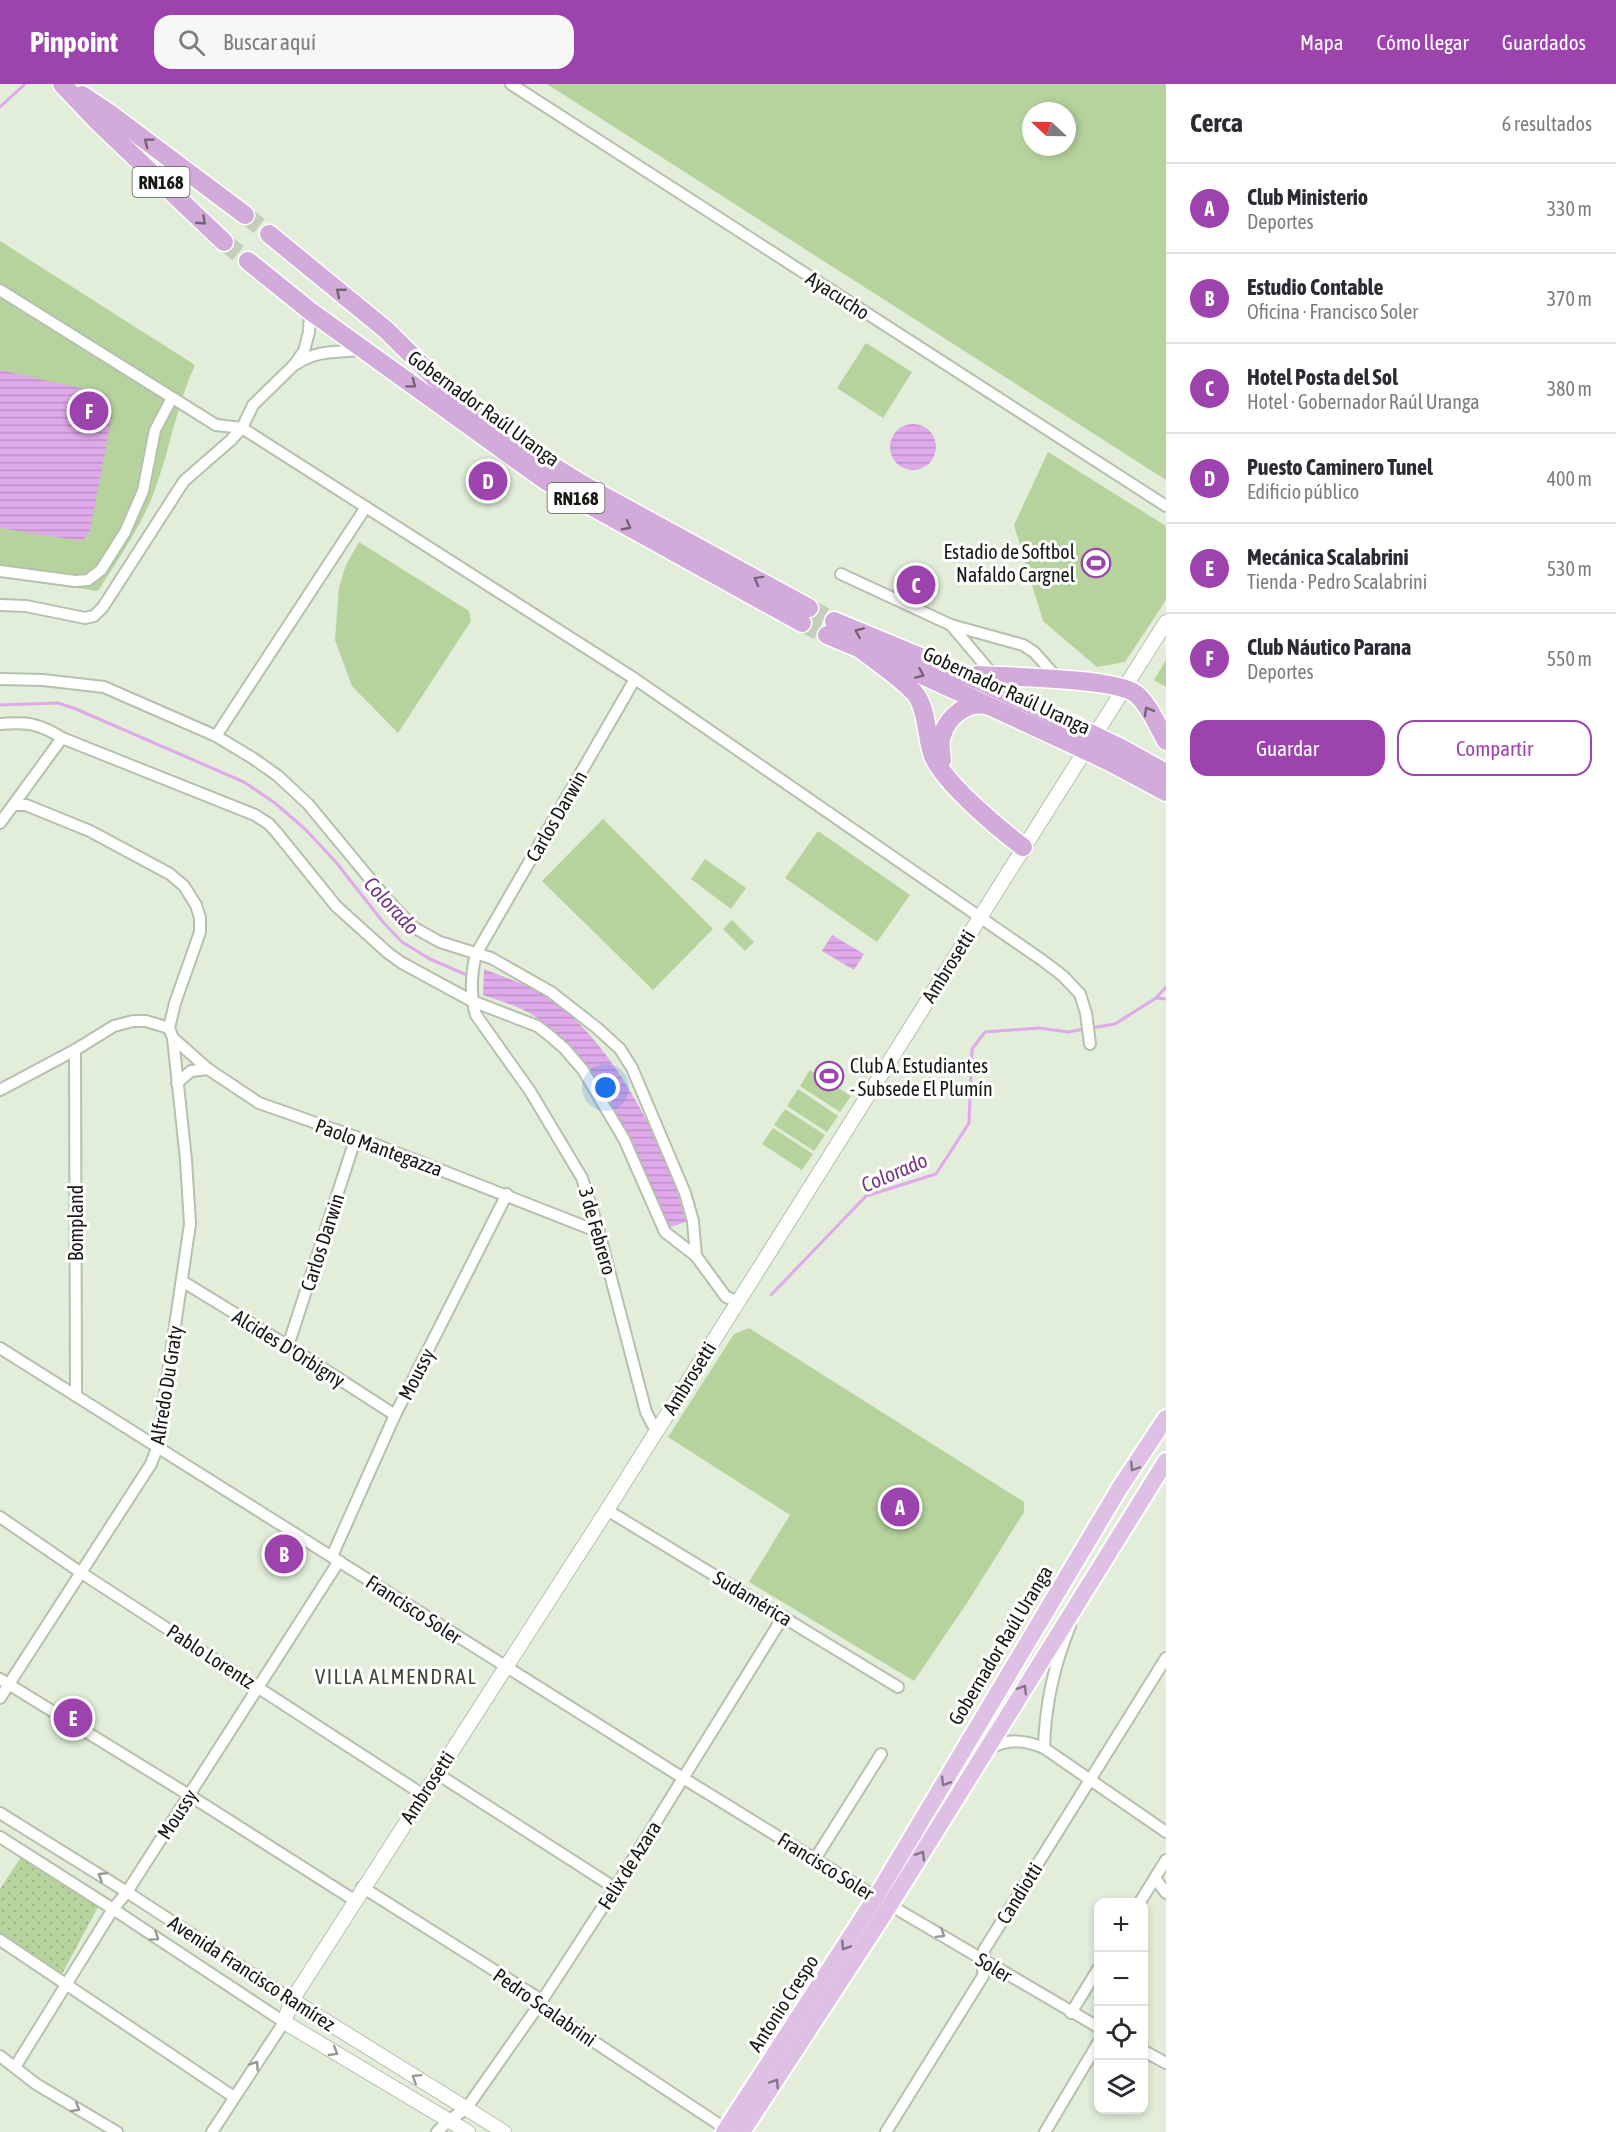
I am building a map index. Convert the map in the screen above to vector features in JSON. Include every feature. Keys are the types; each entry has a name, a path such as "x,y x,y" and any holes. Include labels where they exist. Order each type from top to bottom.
{"highway":[{"name":"RN168","path":"64,84 109,112 245,215"},
{"name":"RN168","path":"64,84 99,123 224,242"},
{"name":"Gobernador Raúl Uranga","path":"248,261 310,311 546,481 806,616 519,445 440,383 385,329 269,234"},
{"name":"Gobernador Raúl Uranga","path":"1008,704 960,674 831,628 863,651 1008,704 1114,754 1166,773"},
{"path":"863,651 912,690 919,699 934,758 949,779 1004,832 1023,847"},
{"path":"960,674 1059,680 1124,687 1143,701 1166,741"},
{"path":"949,779 940,750 941,737 954,715 981,704 1008,704"},
{"name":"Gobernador Raúl Uranga","path":"1114,754 1166,792"}],"main road":[{"name":"Gobernador Raúl Uranga","path":"883,1901 1119,1489 1166,1418"},
{"path":"883,1901 984,1752 1166,1461"},
{"name":"Antonio Crespo","path":"731,2131 883,1901"}],"street":[{"name":"Ayacucho","path":"511,84 1166,506"},
{"path":"0,290 216,425 242,428 366,507 635,679 980,916 1062,976 1080,994 1086,1013 1090,1044"},
{"path":"0,605 26,606 85,618 94,616 103,607 184,481 231,440 242,428 252,405 294,365 304,351 309,332 310,311"},
{"path":"294,365 324,352 350,352 365,349"},
{"path":"0,571 88,580 101,570 125,532 143,491 155,430 172,398"},
{"path":"216,736 366,507"},
{"path":"841,574 951,625 1023,645 1034,652 1059,680"},
{"name":"Ambrosetti","path":"212,2132 284,2022 292,2000 354,1900 607,1510 1166,622"},
{"path":"951,625 994,676 1008,704"},
{"path":"0,679 43,680 104,687 216,736 278,776 308,804 412,927 475,958 491,958 551,992 597,1028 627,1057 685,1193 693,1221 696,1256"},
{"name":"Carlos Darwin","path":"475,958 635,679"},
{"path":"0,724 32,723 62,738 255,815 269,824 336,906 388,953 402,963 537,1026 549,1035 583,1070 624,1139 665,1232 696,1256 726,1297 738,1301"},
{"path":"0,824 62,738"},
{"path":"14,805 26,806 90,831 170,874 184,886 196,904 200,918 200,932 176,1003 171,1033"},
{"path":"472,996 475,958"},
{"name":"3 de Febrero","path":"472,996 476,1015 530,1091 582,1178 599,1232 646,1412 656,1431"},
{"name":"Paolo Mantegazza","path":"0,1090 75,1050 114,1026 133,1021 146,1022 171,1033 208,1069 259,1103 507,1194 599,1232"},
{"name":"Alfredo Du Graty","path":"0,1698 4,1682 151,1464 157,1448 190,1224 190,1201 171,1033"},
{"name":"Bompland","path":"75,1050 76,1396"},
{"path":"177,1083 191,1071 208,1069"},
{"name":"Carlos Darwin","path":"288,1346 356,1137"},
{"name":"Moussy","path":"15,2067 113,1909 128,1892 258,1686 335,1558 395,1415 507,1194"},
{"name":"Alcides D'Orbigny","path":"182,1281 395,1415"},
{"name":"Francisco Soler","path":"0,1348 335,1558 505,1668 883,1901"},
{"name":"Sudamérica","path":"607,1510 898,1687"},
{"name":"Pablo Lorentz","path":"0,1517 80,1572 423,1794"},
{"path":"1044,1748 1045,1718 1050,1689 1068,1633 1088,1586"},
{"name":"Felix de Azara","path":"466,2109 541,2002 615,1888 783,1617"},
{"name":"Candiotti","path":"885,2132 983,1976 984,1950 1166,1658"},
{"path":"4,1682 189,1795 354,1900"},
{"path":"984,1752 998,1744 1013,1740 1029,1742 1044,1748 1166,1832"},
{"path":"815,1859 881,1754"},
{"path":"436,1773 615,1888"},
{"name":"Avenida Francisco Ramírez","path":"0,1813 128,1892 292,2000 504,2132"},
{"name":"Avenida Francisco Ramírez","path":"0,1837 284,2022 468,2132"},
{"path":"1142,1898 1166,1860"},
{"path":"1155,1878 1166,1893"},
{"name":"Pedro Scalabrini","path":"363,1887 535,1996 546,2010 731,2131"},
{"name":"Soler","path":"883,1901 1094,2025"},
{"path":"0,1940 234,2097"},
{"path":"1071,2013 1094,1976"},
{"path":"1045,2132 1094,2050"},
{"path":"1148,2054 1166,2063"},
{"path":"0,2056 36,2084 117,2132"},
{"path":"437,2132 449,2120 466,2109"}],"green space":[{"path":"547,84 1166,84 1166,480"},
{"path":"0,241 195,365 149,504 129,543 98,591 0,577"},
{"path":"866,343 912,372 883,418 837,388"},
{"name":"Estadio de Softbol Nafaldo Cargnel","path":"1048,452 1166,526 1166,600 1125,662 1097,667 1043,621 1014,525"},
{"path":"359,542 469,611 471,621 398,733 352,686 335,640 339,587 346,565"},
{"path":"1166,660 1166,687 1154,680"},
{"path":"603,819 713,929 653,990 542,881"},
{"path":"818,831 910,895 877,942 785,878"},
{"path":"705,859 746,888 731,909 691,879"},
{"path":"732,920 754,942 745,951 723,929"},
{"path":"810,1070 851,1096 840,1112 800,1086"},
{"path":"798,1089 838,1116 827,1132 787,1106"},
{"path":"785,1109 825,1135 814,1151 774,1125"},
{"path":"773,1128 813,1154 802,1170 762,1144"},
{"path":"749,1328 1024,1502 1024,1512 967,1603 914,1681 749,1582 790,1515 668,1437 734,1334"},
{"path":"21,1857 98,1907 62,1974 0,1934 0,1889"}],"shaded area":[{"path":"0,370 106,394 112,404 112,415 90,531 84,539 75,540 0,528"},
{"path":"913,424 929,431 936,447 929,463 913,470 897,463 890,447 897,431"},
{"path":"832,935 864,954 854,970 822,951"},
{"path":"484,969 527,986 551,999 574,1018 596,1042 635,1099 652,1130 666,1162 686,1222 667,1228 629,1141 597,1083 557,1034 534,1016 483,995"}],"waterway":[{"path":"0,107 24,85"},
{"name":"Colorado","path":"0,705 58,703 244,782 275,803 305,829 335,861 383,922 402,942 430,959 469,976"},
{"name":"Colorado","path":"1091,1028 1115,1024 1156,998 1166,987"},
{"path":"1156,998 1166,999"},
{"name":"Colorado","path":"771,1295 866,1196 936,1174 969,1123 972,1049 985,1032 1039,1028 1068,1032 1084,1029"}],"tunnel":[{"path":"245,215 269,234"},
{"path":"224,242 248,261"},
{"path":"809,608 834,621"},
{"path":"802,623 827,635"}],"place":[{"name":"Club Náutico Parana","path":"89,411"},
{"name":"Puesto Caminero Tunel","path":"488,481"},
{"name":"Estadio de Softbol Nafaldo Cargnel","path":"1096,563"},
{"name":"Hotel Posta del Sol","path":"916,585"},
{"name":"Club A. Estudiantes - Subsede El Plumín","path":"829,1076"},
{"name":"Club Ministerio","path":"900,1507"},
{"name":"Estudio Contable","path":"284,1554"},
{"name":"Mecánica Scalabrini","path":"73,1718"}],"district":[{"name":"VILLA ALMENDRAL","path":"396,1676"}]}
